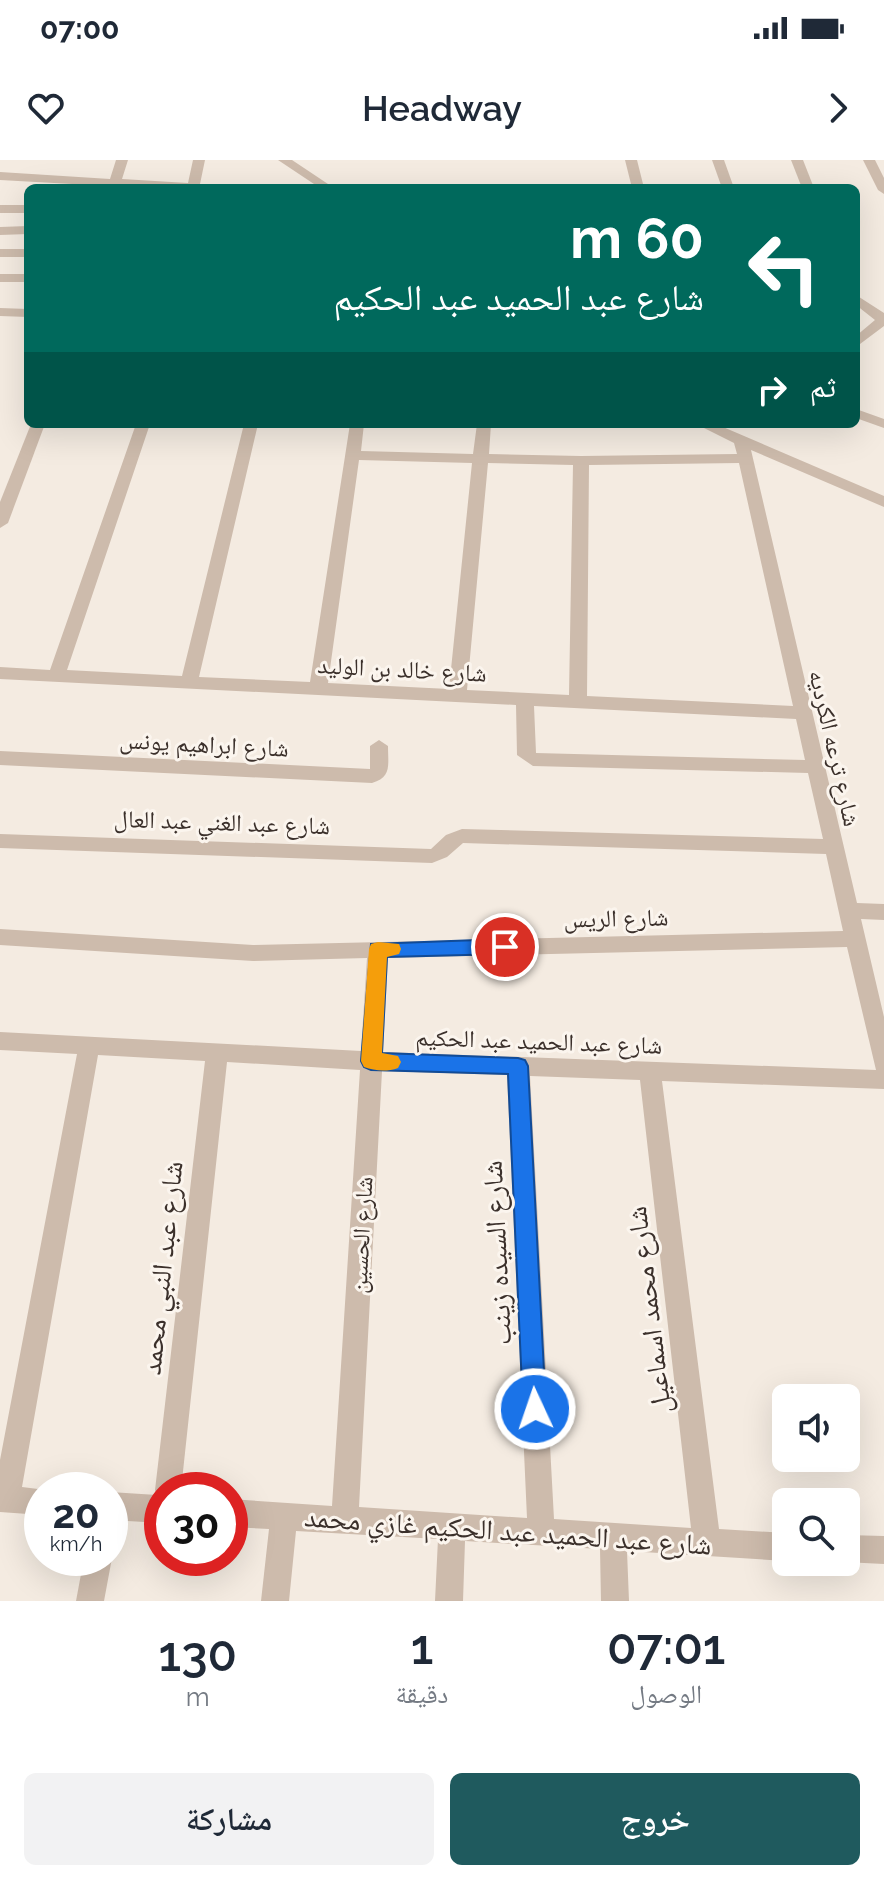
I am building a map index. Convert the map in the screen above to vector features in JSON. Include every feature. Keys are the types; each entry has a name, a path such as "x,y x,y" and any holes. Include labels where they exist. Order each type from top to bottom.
{"street":[{"path":"115,183 122,160"},
{"path":"194,184 199,160"},
{"path":"284,160 322,184"},
{"path":"631,160 637,184"},
{"path":"718,160 727,184"},
{"path":"797,160 806,184"},
{"path":"869,160 884,190"},
{"path":"0,176 48,174 134,184"},
{"path":"0,209 24,209"},
{"path":"0,231 24,230"},
{"path":"0,253 24,253"},
{"path":"0,278 24,278"},
{"path":"860,302 884,320 862,339"},
{"path":"0,312 24,313"},
{"path":"862,339 883,340"},
{"path":"860,415 884,424"},
{"path":"0,523 36,428"},
{"path":"57,675 142,428"},
{"path":"189,682 250,428"},
{"path":"318,689 356,428"},
{"path":"457,696 484,428"},
{"path":"709,428 742,450 884,502"},
{"path":"352,455 581,461 742,450"},
{"name":"شارع ترعه الكرديه","path":"742,450 848,911 880,1026 884,1064"},
{"path":"578,702 581,461"},
{"name":"شارع خالد بن الوليد","path":"0,673 802,713"},
{"path":"525,699 526,755 533,759 815,767"},
{"name":"شارع ابراهيم يونس","path":"0,758 372,776 379,773 379,746"},
{"name":"شارع عبد الغني عبد العال","path":"0,841 432,856 442,852 450,840 462,836 834,847"},
{"path":"848,911 884,912"},
{"name":"شارع الريس","path":"0,937 253,953 855,939"},
{"name":"شارع الحسين","path":"345,1521 378,949"},
{"name":"شارع عبد الحميد عبد الحكيم","path":"0,1041 371,1061 884,1080"},
{"path":"24,1501 3,1499 89,1046"},
{"name":"شارع عبد النبي محمد","path":"170,1472 217,1053"},
{"name":"شارع السيده زينب","path":"518,1066 541,1533"},
{"name":"شارع محمد اسماعيل","path":"650,1070 707,1544"},
{"name":"شارع عبد الحميد عبد الحكيم غازي محمد","path":"248,1514 772,1546"},
{"path":"275,1601 284,1517"},
{"path":"449,1601 452,1528"},
{"path":"613,1538 615,1601"},
{"path":"860,1549 884,1550"},
{"path":"90,1601 95,1576"}],"slow traffic":[{"path":"391,1062 371,1061 378,949 392,949"}],"route":[{"path":"505,947 378,949 371,1061 518,1066 535,1409"}]}
